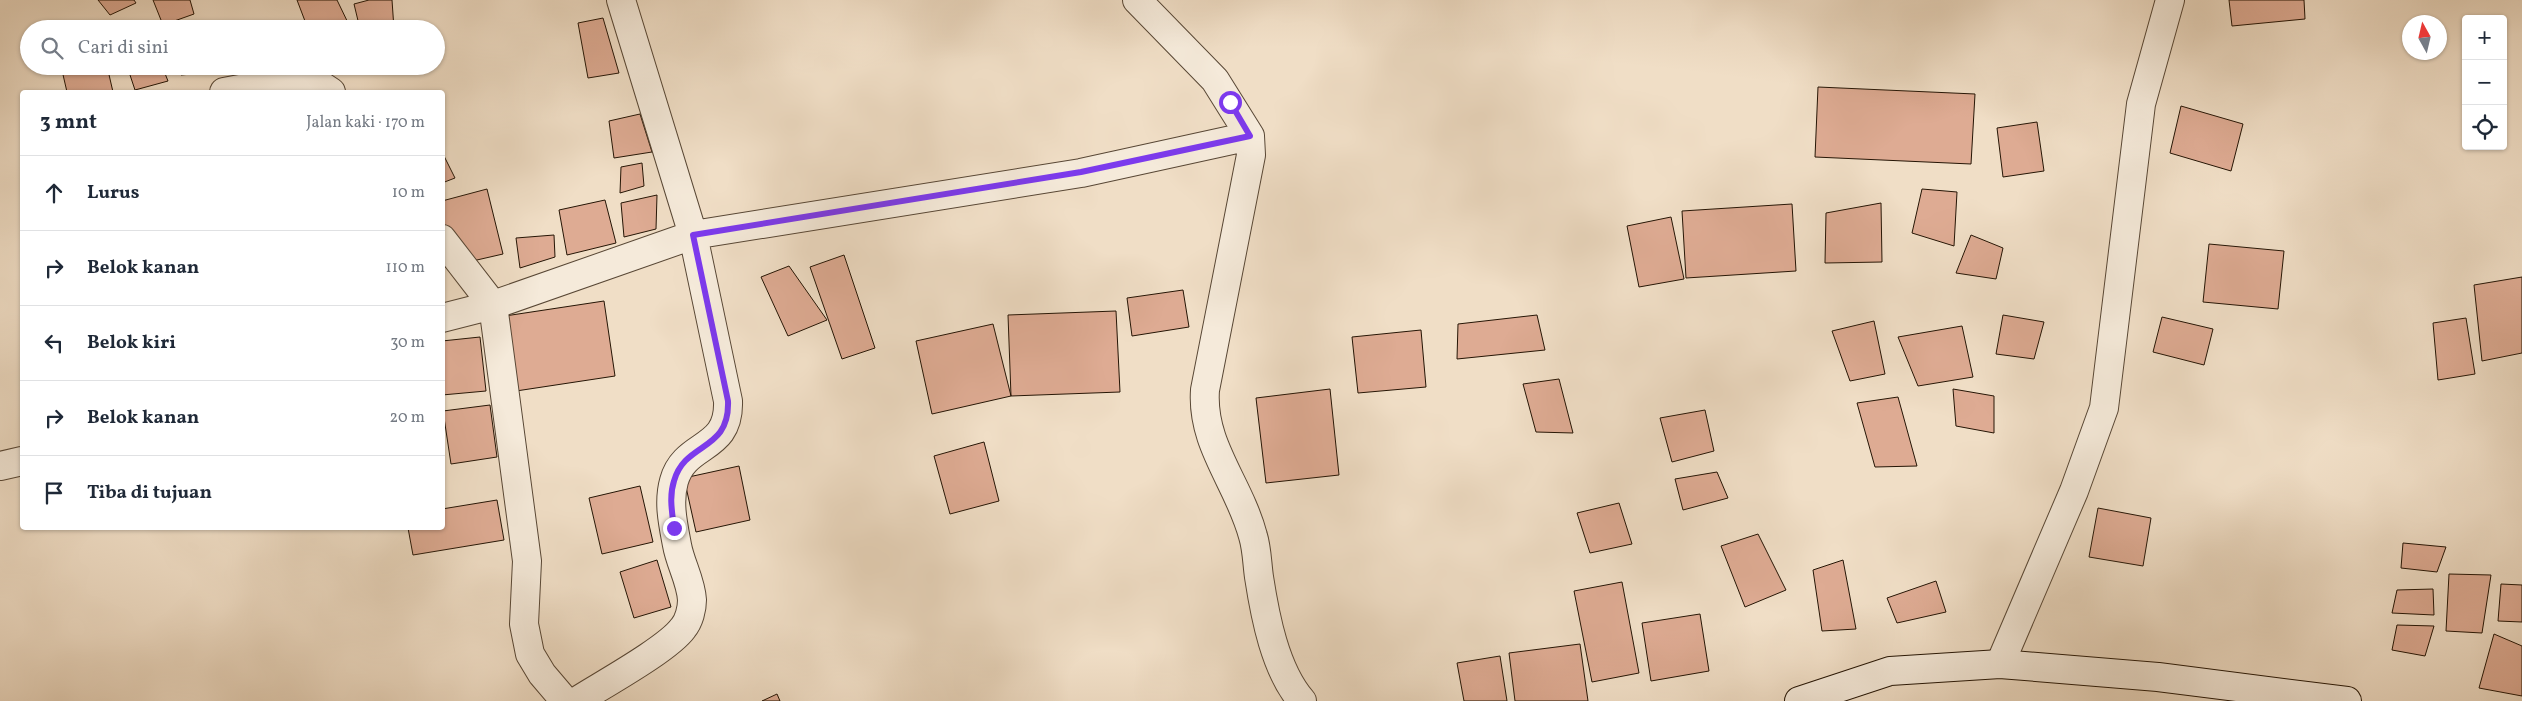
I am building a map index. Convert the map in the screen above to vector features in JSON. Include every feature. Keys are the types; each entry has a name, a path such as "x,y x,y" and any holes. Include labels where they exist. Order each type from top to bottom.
{"street":[{"path":"576,701 677,636 690,615 692,600 679,560 674,528 671,499 674,480 681,466 724,429 729,418 728,401 693,235 621,0"},
{"path":"1137,0 1215,80 1250,136 1251,155 1205,390 1203,411 1207,428 1240,499 1253,536 1266,618 1276,654 1302,701"},
{"path":"2000,664 2074,491 2104,408 2141,104 2170,0"},
{"path":"234,90 292,79 313,80 328,90"},
{"path":"445,317 493,305 693,235 1081,172 1250,136"},
{"path":"445,243 493,305 527,561 524,624 530,654 542,674 565,701"},
{"path":"0,466 20,461"},
{"path":"1799,701 1890,671 2000,664 2158,677 2348,701"}],"building":[{"path":"98,0 134,0 136,3 110,15"},
{"path":"153,0 190,0 194,14 177,20 161,20"},
{"path":"297,0 337,0 347,20 305,20"},
{"path":"369,0 392,0 393,20 358,20 354,4"},
{"path":"2229,0 2304,0 2305,19 2232,26"},
{"path":"603,18 619,73 588,78 578,23"},
{"path":"63,75 109,75 113,90 67,90"},
{"path":"130,75 166,75 168,81 135,90"},
{"path":"1818,87 1975,94 1971,164 1815,157"},
{"path":"2181,106 2243,124 2231,171 2170,153"},
{"path":"640,114 652,152 614,158 609,121"},
{"path":"2037,122 2044,171 2003,177 1997,128"},
{"path":"445,158 455,178 445,182"},
{"path":"642,163 644,186 620,193 621,167"},
{"path":"487,189 503,254 445,267 445,200"},
{"path":"1922,189 1957,192 1954,246 1912,233"},
{"path":"657,195 656,229 624,237 621,203"},
{"path":"605,200 616,243 567,255 559,210"},
{"path":"1881,203 1882,262 1825,263 1826,213"},
{"path":"1792,204 1796,271 1686,278 1682,211"},
{"path":"1671,217 1684,279 1639,287 1627,226"},
{"path":"554,235 555,257 520,268 516,238"},
{"path":"1971,235 2003,248 1996,279 1956,273"},
{"path":"2209,244 2284,251 2278,309 2203,302"},
{"path":"844,255 875,348 842,359 810,267"},
{"path":"789,266 827,320 788,336 761,277"},
{"path":"2522,277 2522,353 2482,361 2474,285"},
{"path":"1183,290 1189,327 1132,336 1127,298"},
{"path":"604,301 615,376 516,391 505,316"},
{"path":"1116,311 1120,392 1011,396 1008,315"},
{"path":"1537,315 1545,350 1457,359 1458,324"},
{"path":"2003,315 2044,322 2034,359 1996,354"},
{"path":"2162,317 2213,329 2204,365 2153,352"},
{"path":"2466,318 2475,374 2438,380 2433,323"},
{"path":"1874,321 1885,374 1850,381 1832,331"},
{"path":"993,324 1011,396 932,414 916,341"},
{"path":"1962,326 1973,377 1918,386 1898,337"},
{"path":"1421,330 1426,387 1358,393 1352,337"},
{"path":"480,337 486,391 445,395 445,341"},
{"path":"1559,379 1573,433 1536,432 1523,384"},
{"path":"1330,389 1339,475 1266,483 1256,398"},
{"path":"1953,389 1994,396 1994,433 1956,426"},
{"path":"1898,397 1917,466 1875,467 1857,403"},
{"path":"490,405 497,457 451,464 445,424 445,411"},
{"path":"1705,410 1714,451 1672,462 1660,418"},
{"path":"984,442 999,501 950,514 934,456"},
{"path":"739,466 750,520 696,532 684,478"},
{"path":"1717,472 1728,498 1683,510 1675,479"},
{"path":"640,486 653,542 602,554 589,498"},
{"path":"497,500 504,540 413,555 408,530 445,530 445,509"},
{"path":"1619,503 1632,544 1590,553 1577,513"},
{"path":"2098,508 2151,518 2143,566 2089,557"},
{"path":"1758,534 1786,590 1745,607 1721,546"},
{"path":"2403,543 2446,547 2437,572 2401,568"},
{"path":"657,560 671,607 634,618 620,572"},
{"path":"1843,560 1856,629 1822,631 1813,570"},
{"path":"2449,574 2491,575 2482,633 2446,631"},
{"path":"1936,581 1946,612 1897,623 1887,598"},
{"path":"1622,582 1639,673 1592,682 1574,591"},
{"path":"2501,584 2522,585 2522,622 2498,621"},
{"path":"2433,589 2434,615 2392,613 2397,590"},
{"path":"1700,614 1709,671 1651,681 1642,623"},
{"path":"2397,625 2434,626 2425,656 2392,650"},
{"path":"2494,634 2522,646 2522,696 2479,688"},
{"path":"1580,644 1588,701 1515,701 1509,653"},
{"path":"1500,656 1507,701 1464,701 1457,663"},
{"path":"777,694 780,701 762,701"}],"route":[{"path":"674,528 671,499 674,480 681,466 690,456 724,429 729,418 728,401 693,235 1081,172 1232,142 1250,136 1230,102"}]}
